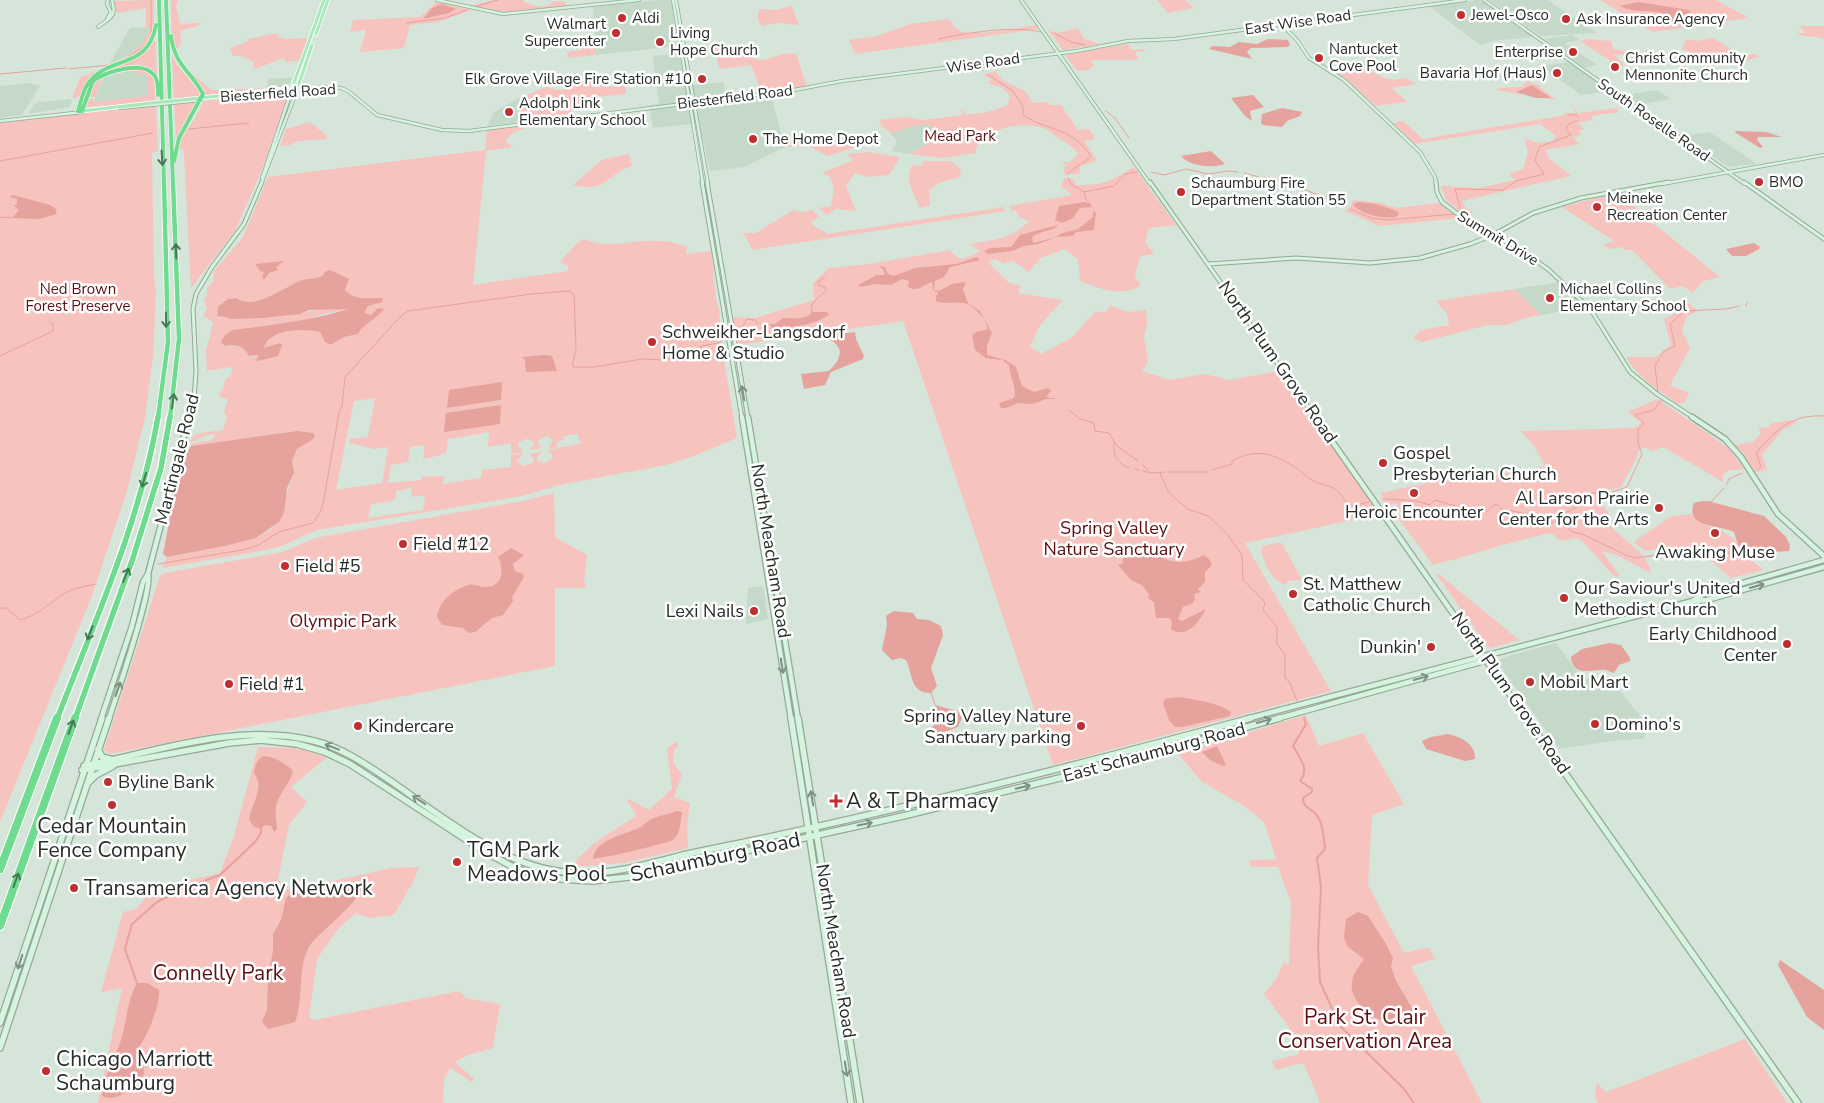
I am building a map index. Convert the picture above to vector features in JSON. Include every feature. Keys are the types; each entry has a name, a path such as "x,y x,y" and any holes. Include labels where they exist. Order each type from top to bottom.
{"highway":[{"path":"0,869 129,530 158,421 168,342 159,0"},
{"path":"0,926 133,558 161,468 174,395 179,339 166,0"},
{"path":"85,98 88,84 94,77 128,61 148,47 155,37 159,12"},
{"path":"167,24 171,34 174,57 203,94 180,136 173,163"},
{"path":"80,111 92,83 100,77 119,70 140,68 151,72 156,79 158,103 162,109"}],"main road":[{"path":"292,89 324,0"},
{"path":"297,89 328,0"},
{"name":"Biesterfield Road","path":"80,111 297,89"}],"street":[{"path":"108,0 107,4 111,11 110,16 96,27 114,15 112,0"},
{"path":"437,0 503,14 639,0"},
{"name":"North Meacham Road","path":"675,0 732,333 731,341 851,1103"},
{"name":"North Plum Grove Road","path":"1022,0 1798,1103"},
{"name":"East Wise Road","path":"1160,39 1282,25 1465,0"},
{"name":"South Roselle Road","path":"1486,0 1824,237"},
{"name":"Summit Drive","path":"1282,25 1297,40 1309,58 1344,80 1420,152 1434,178 1437,192 1442,202 1459,215 1524,252 1549,270 1591,310 1630,372 1657,394 1725,439 1741,457 1778,514 1824,556"},
{"name":"Wise Road","path":"807,87 1059,53 1128,41 1160,39"},
{"name":"Biesterfield Road","path":"297,89 340,88 348,91 377,115 454,131 477,130 807,87"},
{"path":"261,182 292,89"},
{"path":"261,182 267,171 297,89"},
{"name":"North Meacham Road","path":"692,102 727,335 731,341 752,441 860,1103"},
{"name":"Biesterfield Road","path":"0,120 80,111"},
{"name":"Biesterfield Road","path":"0,120 80,111"},
{"path":"1209,264 1273,259 1353,263 1397,261 1446,252 1493,234 1533,213 1581,198 1824,155"},
{"name":"Martingale Road","path":"0,1023 83,768 132,626 143,582 148,574 194,399 196,371 193,309 196,294 212,267 238,232 261,182"},
{"name":"East Schaumburg Road","path":"1693,601 1704,594 1824,560"},
{"name":"East Schaumburg Road","path":"816,827 1062,769 1387,680 1477,657 1486,657 1693,601 1707,600 1824,567"},
{"name":"Martingale Road","path":"0,1048 140,619 150,580 148,574"},
{"name":"East Schaumburg Road","path":"817,834 903,816 1076,774 1481,662 1486,657"},
{"name":"Schaumburg Road","path":"83,768 222,738 275,735 314,741 343,752 366,764 429,807 504,853 553,872 586,873 617,870 816,827"},
{"name":"Schaumburg Road","path":"92,766 197,747 245,741 273,741 308,746 350,764 499,861 546,878 592,881 628,877 817,834"},
{"path":"98,749 102,757 114,760"},
{"path":"86,785 96,775 122,762"}],"shaded area":[{"path":"671,0 678,46 596,55 593,7"},
{"path":"1489,0 1547,0 1597,33 1541,36"},
{"path":"1483,1 1535,37 1492,41 1480,45 1429,6"},
{"path":"1638,2 1689,10 1691,12 1677,20 1664,21 1650,26 1641,21 1666,15 1626,9 1620,6"},
{"path":"442,4 456,9 449,13 423,19 432,8"},
{"path":"150,27 149,34 142,45 109,65 130,28"},
{"path":"1572,35 1580,40 1565,43 1597,65 1585,68 1544,39"},
{"path":"1268,39 1288,40 1290,45 1287,47 1251,48 1247,52 1252,59 1209,49 1212,46 1230,47 1239,42 1257,44"},
{"path":"679,53 685,86 723,82 726,97 770,92 785,147 744,167 710,171 699,123 653,128 649,105 659,104 653,56"},
{"path":"1570,62 1611,91 1581,95 1541,66"},
{"path":"128,71 147,76 147,97 94,102 100,84 105,77"},
{"path":"293,77 288,87 265,91 269,79"},
{"path":"29,83 40,86 22,115 0,118 0,86"},
{"path":"1532,85 1551,98 1536,98 1516,92"},
{"path":"1657,90 1671,99 1639,105 1625,95"},
{"path":"1253,95 1264,107 1250,111 1252,121 1245,116 1231,98"},
{"name":"Adolph Link Elementary School","path":"520,98 521,111 524,111 525,121 487,126 494,112"},
{"path":"72,99 70,107 28,114 34,104 38,102"},
{"path":"1282,108 1302,112 1300,116 1287,121 1282,127 1263,125 1261,123 1262,114"},
{"path":"915,124 934,127 940,133 940,137 909,154 892,151 896,145 896,140 890,133"},
{"path":"1735,131 1766,132 1782,137 1758,137 1757,140 1763,147 1760,148"},
{"path":"1709,132 1757,164 1728,167 1684,136"},
{"path":"1211,151 1225,164 1202,166 1185,160 1181,156"},
{"path":"13,195 50,205 55,208 57,214 39,219 12,218 19,210 14,206 17,204 17,199 10,197"},
{"path":"1085,202 1091,204 1091,207 1080,208 1073,218 1062,223 1055,220 1059,206"},
{"path":"1359,202 1376,204 1397,211 1399,214 1396,217 1380,217 1369,214 1359,210 1353,204"},
{"path":"1093,210 1096,213 1094,230 1076,232 1073,236 1055,237 1078,229 1093,217"},
{"path":"1058,225 1054,229 1032,237 1033,243 1054,238 1038,244 1024,246 1012,251 988,254 984,251 991,248 1011,247 1020,235"},
{"path":"1754,243 1760,247 1759,249 1746,256 1732,256 1726,249"},
{"path":"977,257 980,260 950,267 944,277 935,281 934,290 939,291 952,284 966,282 963,289 968,303 980,311 983,317 967,304 936,301 938,293 933,290 932,282 915,289 908,287 909,281 902,279 891,285 875,284 861,287 858,285 877,275 885,275 883,269 879,266 885,267 888,274 894,276 915,268 956,264"},
{"path":"284,261 276,267 278,270 269,273 264,280 262,277 264,272 260,271 255,264"},
{"path":"330,270 349,279 345,290 349,294 362,298 383,298 382,302 368,306 365,313 371,315 378,308 384,309 358,334 344,337 329,344 325,342 320,332 297,330 280,333 267,341 264,348 280,343 282,345 278,356 258,361 256,360 259,355 249,356 245,350 239,347 225,346 221,342 225,335 232,330 305,320 348,309 309,310 300,314 264,318 230,319 217,316 218,307 228,299 237,298 252,302 261,300 303,280 322,276"},
{"name":"Michael Collins Elementary School","path":"1560,282 1586,307 1541,315 1514,289"},
{"path":"811,308 813,312 826,312 829,314 811,323 785,328 772,329 771,325 757,324 775,324 783,318 804,317 811,314"},
{"path":"984,319 992,333 987,345 987,355 1001,360 986,358 975,350 972,335 988,329"},
{"path":"855,332 856,339 864,356 863,359 831,372 825,385 804,389 801,374 829,371 839,356 840,352 837,345 822,336"},
{"path":"552,356 557,371 526,372 525,360 522,357"},
{"path":"1004,359 1016,367 1022,386 1034,392 1048,388 1051,391 1046,397 1058,399 1063,402 1057,399 1046,399 1032,404 1018,403 1001,408 999,403 1012,399 1015,396 1009,365 1003,361"},
{"path":"502,382 501,400 447,408 449,390"},
{"path":"501,405 500,424 444,432 446,413"},
{"path":"297,431 314,433 315,436 297,449 292,461 294,473 287,488 284,513 279,522 256,538 167,557 163,554 176,486 186,455 191,446"},
{"path":"1702,501 1764,516 1786,537 1790,545 1789,551 1757,553 1743,551 1738,545 1734,532 1706,525 1694,518 1692,511 1694,503"},
{"path":"511,548 524,555 513,564 515,571 523,574 524,577 512,597 513,601 503,615 492,618 475,632 469,633 463,628 442,625 437,617 444,601 452,593 468,585 487,587 497,583 500,580 502,571 498,557"},
{"path":"1137,552 1146,557 1152,554 1156,557 1160,556 1176,562 1193,560 1204,555 1209,559 1212,565 1205,572 1205,582 1198,589 1201,592 1194,594 1195,599 1193,603 1183,607 1178,619 1182,621 1206,609 1192,628 1187,631 1177,632 1171,629 1172,622 1170,618 1156,618 1154,602 1148,598 1149,595 1143,586 1131,580 1118,565 1123,563 1123,556"},
{"path":"763,586 768,619 746,624 748,588"},
{"path":"894,611 913,613 917,619 929,620 941,626 943,635 931,668 937,686 931,693 919,690 916,687 906,660 901,658 892,660 882,650 887,625 886,616"},
{"path":"1556,643 1582,678 1595,681 1606,679 1613,682 1647,725 1644,739 1619,740 1559,749 1498,663 1502,658"},
{"path":"1610,643 1621,645 1630,658 1630,661 1619,665 1614,673 1606,670 1580,670 1573,664 1571,657 1582,649"},
{"path":"1179,697 1219,706 1231,712 1230,716 1175,727 1169,720 1163,703 1165,699"},
{"path":"935,704 958,711 962,718 958,727 945,732 936,746 935,739 928,731 934,725"},
{"path":"1448,734 1467,742 1473,749 1475,759 1465,761 1426,749 1422,741 1431,737"},
{"path":"1217,746 1226,765 1223,766 1210,760 1202,752"},
{"path":"263,756 279,760 293,771 277,804 275,811 277,829 274,832 271,826 265,825 261,829 253,826 249,819 258,789 257,778 254,773 255,768"},
{"path":"677,811 682,812 680,828 677,836 671,841 593,859 599,847 612,838 641,827 654,818"},
{"path":"355,883 362,884 357,898 315,939 306,953 303,962 298,1013 295,1022 268,1029 262,1022 267,1010 268,977 273,951 273,934 281,920 286,898 289,895 335,890"},
{"path":"1358,912 1368,916 1386,944 1393,958 1391,966 1395,979 1413,1010 1399,1021 1383,1021 1375,1017 1367,1012 1355,998 1352,982 1355,973 1364,959 1347,946 1344,937 1346,919"},
{"path":"1780,960 1824,990 1824,1030 1807,1017 1778,965"},
{"path":"137,983 147,983 159,990 158,1003 153,1020 139,1047 143,1059 144,1074 125,1093 107,1098 102,1096 103,1088 119,1047 129,1004"}],"green space":[{"path":"154,0 152,41 137,55 96,75 81,97 72,98 80,78 111,65 132,53 147,37 150,27 146,27 146,8 117,13 114,1"},
{"path":"171,0 178,0 176,6 180,24 201,23 196,27 180,30 181,43 177,48 182,65 211,90 267,88 266,90 205,95 199,82 184,69 177,58 172,34"},
{"path":"493,0 524,0 524,2 536,6 548,6 554,1 565,2 566,6 506,12 470,6"},
{"path":"1157,0 1185,0 1194,8 1168,13"},
{"path":"1600,0 1716,0 1749,18 1653,32"},
{"path":"437,2 471,10 438,22 410,25 404,48 360,52 366,30 350,32 353,20 420,17"},
{"path":"792,6 799,25 778,23 762,26 758,20 760,9 775,10"},
{"path":"948,19 958,30 970,33 1036,25 1038,29 855,54 849,40 877,36 910,24"},
{"path":"1798,26 1824,26 1824,39 1796,33 1806,33"},
{"path":"1078,28 1084,39 1101,44 1063,50 1048,30 1056,33"},
{"path":"277,33 278,37 285,39 310,38 301,60 286,62 283,58 255,69 253,68 254,62 241,56 233,56 230,48 247,42 248,39"},
{"path":"1713,38 1743,56 1755,54 1760,57 1750,59 1742,65 1716,57 1703,58 1682,49 1686,39 1697,41"},
{"path":"1586,39 1611,41 1613,49 1625,51 1626,55 1613,54 1627,67 1612,62 1580,41"},
{"path":"155,40 157,76 152,71 138,67 98,76 142,54"},
{"path":"595,43 596,55 567,58 567,52 581,50 582,45"},
{"path":"1127,44 1132,50 1143,49 1145,51 1135,52 1139,60 1091,60 1094,66 1088,70 1077,71 1065,55"},
{"path":"746,46 748,55 760,60 796,53 807,87 762,94 751,65 720,69 714,48"},
{"path":"172,55 177,65 200,92 199,97 174,100"},
{"path":"1357,62 1380,76 1392,79 1406,78 1416,84 1392,88 1407,102 1375,106 1344,77 1333,71"},
{"path":"143,70 153,77 156,102 86,107 88,99 95,99 94,102 147,96 147,76 122,71 105,77 100,83 96,97 89,97 92,89 100,79 110,73 116,71"},
{"name":"Mead Park","path":"996,71 1002,80 1025,91 1033,103 1048,102 1051,105 1061,105 1078,130 1089,129 1095,139 1084,141 1096,159 1094,162 1080,166 1079,174 1065,174 1063,168 1067,165 1059,161 1069,163 1078,154 1072,147 1047,130 1034,126 1006,127 988,135 981,141 976,148 976,153 942,158 910,154 939,138 939,131 933,127 921,125 890,133 881,125 879,120 905,117 923,120 963,115 961,110 966,115 988,112 1003,107 1008,104 1010,95 1001,87 987,83 992,79 983,75"},
{"path":"596,77 596,84 609,87 626,85 626,94 595,97 585,106 571,111 571,115 525,121 524,111 521,112 520,98 546,87 562,91 566,88 566,85 581,83"},
{"path":"1528,81 1536,84 1556,100 1496,90 1498,88 1520,87"},
{"path":"289,93 263,167 235,231 191,288 184,154 183,149 179,149 181,138 194,120 204,101"},
{"path":"196,101 176,140 174,103"},
{"path":"1570,104 1578,113 1633,106 1616,109 1619,112 1591,116 1593,120 1578,123 1584,129 1579,131 1581,135 1573,137 1580,144 1545,150 1549,158 1571,176 1462,201 1465,207 1473,213 1466,216 1446,200 1441,186 1479,188 1515,180 1508,174 1523,169 1528,152 1526,139 1538,143 1553,141 1556,136 1540,124 1414,144 1393,123 1403,121 1423,139 1565,115 1564,113 1576,113"},
{"name":"Ned Brown Forest Preserve","path":"156,105 158,151 152,152 154,277 156,292 153,357 145,417 127,491 91,598 0,822 0,122"},
{"path":"556,121 514,133 506,142 513,147 486,151 473,285 568,271 568,266 560,262 583,239 604,244 663,241 687,246 686,254 711,251 716,298 719,308 722,349 737,438 666,465 559,485 522,496 317,530 281,546 266,550 162,568 167,557 256,538 270,530 279,522 284,513 285,498 294,473 292,461 297,449 312,440 313,433 297,431 191,446 190,444 212,440 215,434 190,442 195,434 223,430 227,418 224,411 228,400 219,394 223,389 225,380 231,375 233,369 230,367 207,371 206,350 213,323 207,317 203,317 207,308 204,300 207,296 207,288 213,282 214,271 243,237 268,177 485,150 487,130","holes":["334,273 349,279 345,290 349,295 376,304 368,306 364,311 368,315 375,313 376,317 362,326 358,334 325,342 320,332 288,331 280,333 272,336 263,348 278,344 259,355 251,357 240,347 233,345 225,346 225,335 232,330 306,321 318,315 349,309 317,310 264,318 216,314 227,301 237,298 252,302 261,300 303,280","502,382 501,400 447,408","375,398 368,437 350,439 349,443 374,449 388,447 382,483 336,490 354,401","489,432 488,447 511,443 511,454 523,452 518,446 519,442 526,439 534,441 534,445 529,450 542,448 537,442 547,436 553,440 548,449 557,447 557,441 564,440 564,436 578,434 579,441 581,440 582,443 548,450 553,457 546,463 537,461 537,457 542,452 529,454 533,457 534,461 524,466 517,462 523,453 511,455 511,467 482,470 481,478 443,484 444,476 421,477 421,480 388,483 391,465 408,462 410,447 425,445 423,459 446,453 448,439","412,488 411,497 425,495 423,510 368,518 371,504 395,500 396,491"]},
{"path":"310,122 327,136 327,139 298,141 290,145 280,146 286,129"},
{"path":"809,137 850,141 854,148 827,156 809,146 785,147 783,141 808,140"},
{"path":"868,152 900,157 889,175 867,177 855,173 846,186 856,211 836,209 827,215 818,208 831,206 834,188 830,177 822,173 853,160 847,154"},
{"path":"629,154 632,166 616,174 606,182 593,187 573,185 602,160"},
{"path":"924,161 951,161 961,170 960,177 939,183 929,190 930,206 920,208 909,182 909,176 912,165 922,166"},
{"name":"Spring Valley Nature Sanctuary","path":"1134,167 1176,225 1149,228 1145,242 1154,254 1140,256 1135,276 1141,286 1125,291 1110,291 1080,281 1078,259 1065,249 1041,258 1029,272 1013,261 1004,263 995,259 988,262 1008,282 1021,286 1018,293 1063,300 1040,325 1030,347 1041,354 1071,338 1096,311 1106,313 1110,305 1128,312 1146,310 1147,323 1144,337 1148,362 1142,371 1170,380 1205,374 1229,380 1279,371 1380,514 1245,543 1331,691 1053,765 903,321 738,345 732,317 755,318 814,300 813,283 829,268 870,264 949,250 960,259 972,256 980,251 969,244 994,240 1009,235 1016,232 1029,221 1019,217 1015,210 1012,211 1009,206 1072,195 1061,186 1064,178 1074,179 1076,185 1100,183 1113,179"},
{"path":"1630,193 1636,198 1627,199 1626,201 1645,213 1640,216 1658,227 1720,277 1703,281 1693,293 1683,286 1670,289 1632,250 1625,250 1621,247 1610,249 1603,245 1614,241 1562,207 1596,198"},
{"path":"1353,200 1381,203 1397,208 1439,203 1459,218 1380,226 1345,211 1351,206"},
{"path":"1003,207 1006,211 753,250 743,233 756,233 793,210 802,212 812,210 819,216 811,222 813,226 827,234"},
{"path":"1514,289 1541,315 1525,318 1507,325 1488,325 1422,342 1413,338 1421,330 1449,325 1447,314 1436,301"},
{"path":"1686,301 1698,311 1687,316 1682,331 1690,348 1670,385 1689,393 1685,402 1678,404 1643,378 1626,357 1656,357 1671,345 1664,319 1679,312 1673,304"},
{"path":"1658,399 1730,449 1744,469 1729,470 1723,475 1723,482 1663,447 1652,451 1644,447 1638,451 1636,459 1621,487 1595,493 1609,514 1610,525 1644,557 1651,571 1648,572 1619,556 1602,551 1620,576 1615,577 1581,540 1576,538 1561,541 1551,533 1433,565 1396,515 1402,514 1396,503 1386,505 1381,498 1383,497 1380,493 1428,483 1428,478 1466,472 1470,472 1476,477 1486,477 1545,466 1535,447 1521,431 1634,428 1641,422 1627,412"},
{"path":"1790,420 1798,422 1782,430 1762,455 1767,470 1755,472 1744,454 1735,445 1753,442 1761,433 1758,428 1770,427 1770,424"},
{"name":"Olympic Park","path":"554,493 555,537 587,555 584,582 587,588 555,588 555,666 110,754 104,750 160,576 165,573 283,552 315,538 523,501"},
{"path":"1691,514 1701,523 1734,539 1739,549 1763,570 1731,578 1699,550 1693,551 1671,547 1645,551 1634,542 1668,518"},
{"path":"1282,543 1302,580 1289,581 1284,585 1272,575 1266,566 1261,550 1263,546"},
{"path":"1439,574 1519,640 1491,648 1487,646 1437,575"},
{"name":"Park St. Clair Conservation Area","path":"1306,715 1319,746 1363,733 1404,804 1372,815 1368,885 1404,953 1429,947 1435,959 1411,966 1482,1103 1320,1103 1305,1066 1300,1063 1276,1070 1272,1061 1299,1054 1291,1030 1264,994 1276,979 1284,962 1289,965 1291,903 1278,867 1251,867 1249,860 1276,859 1264,822 1246,807 1202,782 1178,754"},
{"path":"678,741 678,746 674,750 673,763 682,774 674,797 690,803 687,828 688,848 623,863 572,867 585,851 636,816 627,802 629,799 649,810 672,789 667,748"},
{"name":"Connelly Park","path":"258,747 295,748 327,757 291,787 307,802 289,825 278,879 284,889 297,889 392,868 419,867 414,880 394,915 369,918 356,913 337,930 317,959 309,1017 314,1020 459,991 466,998 500,1004 493,1048 468,1055 455,1062 474,1079 472,1082 450,1068 444,1080 443,1103 98,1103 122,988 101,992 123,912 136,909 154,888 220,873 234,836"},
{"path":"1745,1039 1787,1103 1598,1103 1595,1097 1597,1083 1606,1092"}],"waterway":[{"path":"151,0 151,37"},
{"path":"477,6 498,0"},
{"path":"406,23 445,18 467,10"},
{"path":"939,39 975,32 1018,29 1040,32"},
{"path":"1054,33 1071,42 1085,45"},
{"path":"125,59 145,46"},
{"path":"69,69 110,65"},
{"path":"976,66 983,71"},
{"path":"0,74 66,68"},
{"path":"987,74 1013,91 1022,105"},
{"path":"1023,106 1023,115 1065,133 1081,144 1091,156 1067,175"},
{"path":"1106,111 1115,118 1129,138"},
{"path":"1568,115 1576,115 1579,118"},
{"path":"1457,212 1460,208 1455,189 1503,190 1516,181 1544,174 1535,160 1539,147 1571,135 1566,129 1569,124 1578,120"},
{"path":"189,129 249,123"},
{"path":"0,161 153,133"},
{"path":"1151,172 1164,175 1186,169 1208,174 1228,171 1238,172"},
{"path":"1084,192 1114,186 1125,174 1137,172"},
{"path":"1244,173 1259,177"},
{"path":"1264,177 1284,181 1342,205"},
{"path":"1068,178 1071,184 1084,192"},
{"path":"1084,192 1086,199"},
{"path":"1350,209 1371,218 1388,220 1454,214"},
{"path":"0,217 12,218"},
{"path":"811,308 813,303 826,290 825,287 818,285 818,282 825,277"},
{"path":"158,564 242,550 257,546 279,532 313,523 320,513 323,504 339,413 342,406 345,377 401,316 408,311 531,294 570,291 574,295 575,308 576,347 573,367 595,367 642,359 664,360 674,358 702,346 718,343 739,333 747,319 755,320 758,324"},
{"path":"1683,311 1726,309 1739,306"},
{"path":"1660,357 1664,351 1675,346 1670,324 1682,313"},
{"path":"0,356 53,331 53,324 50,322"},
{"path":"1658,393 1655,366 1659,359"},
{"path":"1563,522 1565,513 1583,504 1590,493 1609,493 1627,487 1642,454 1638,443 1638,430 1644,423 1635,415 1654,410 1662,399"},
{"path":"1069,410 1080,419 1094,423 1095,431 1109,433 1117,446 1138,461"},
{"path":"1759,469 1761,467 1756,453 1770,437 1793,421 1812,416 1824,416"},
{"path":"1114,443 1115,455 1122,464 1129,468"},
{"path":"1212,470 1232,464 1232,461 1249,454 1265,454 1288,463 1312,480 1338,491 1346,502"},
{"path":"1142,464 1149,472"},
{"path":"1135,469 1139,470"},
{"path":"1143,471 1150,473 1166,472"},
{"path":"1169,472 1208,472"},
{"path":"1160,473 1169,493 1188,509 1208,516 1227,534 1242,555 1243,580 1265,602 1263,610 1277,627 1277,644 1285,655 1285,677 1291,685 1297,701"},
{"path":"1726,485 1729,479 1742,473"},
{"path":"1711,502 1724,488"},
{"path":"1385,499 1417,501 1430,505 1435,500 1469,510 1488,511 1494,505 1498,505 1502,509 1533,515 1543,522 1562,522 1572,532 1582,534 1628,556 1637,558 1663,554 1674,559 1702,551 1723,555 1741,550"},
{"path":"1348,504 1358,507 1360,504 1369,502"},
{"path":"0,608 6,608 20,620 38,612 69,591 96,584"},
{"path":"931,693 935,704"},
{"path":"1304,718 1306,724 1293,746 1304,768 1300,781 1312,789 1312,792 1303,798 1303,801 1305,806 1318,816 1323,830 1325,849 1317,858 1321,887 1318,947 1320,982 1340,1026 1404,1089 1414,1103"},
{"path":"137,983 125,949 132,924 157,902 181,890 220,875 255,842 261,833 261,829"}],"place":[{"name":"Jewel-Osco","path":"1461,15"},
{"name":"Aldi","path":"622,18"},
{"name":"Ask Insurance Agency","path":"1566,19"},
{"name":"Walmart Supercenter","path":"616,33"},
{"name":"Living Hope Church","path":"660,42"},
{"name":"Enterprise","path":"1573,52"},
{"name":"Nantucket Cove Pool","path":"1319,58"},
{"name":"Christ Community Mennonite Church","path":"1615,67"},
{"name":"Bavaria Hof (Haus)","path":"1557,73"},
{"name":"Elk Grove Village Fire Station #10","path":"702,79"},
{"name":"Adolph Link Elementary School","path":"509,112"},
{"name":"The Home Depot","path":"753,139"},
{"name":"BMO","path":"1759,182"},
{"name":"Schaumburg Fire Department Station 55","path":"1181,192"},
{"name":"Meineke Recreation Center","path":"1597,207"},
{"name":"Michael Collins Elementary School","path":"1550,298"},
{"name":"Schweikher-Langsdorf Home & Studio","path":"652,342"},
{"name":"Gospel Presbyterian Church","path":"1383,463"},
{"name":"Heroic Encounter","path":"1414,493"},
{"name":"Al Larson Prairie Center for the Arts","path":"1659,508"},
{"name":"Awaking Muse","path":"1715,533"},
{"name":"Field #12","path":"403,544"},
{"name":"Field #5","path":"285,566"},
{"name":"St. Matthew Catholic Church","path":"1293,594"},
{"name":"Our Saviour's United Methodist Church","path":"1564,598"},
{"name":"Lexi Nails","path":"754,611"},
{"name":"Early Childhood Center","path":"1787,644"},
{"name":"Dunkin'","path":"1431,647"},
{"name":"Mobil Mart","path":"1530,682"},
{"name":"Field #1","path":"229,684"},
{"name":"Domino's","path":"1595,724"},
{"name":"Kindercare","path":"358,726"},
{"name":"Spring Valley Nature Sanctuary parking","path":"1081,726"},
{"name":"Byline Bank","path":"108,782"},
{"name":"A & T Pharmacy","path":"836,801"},
{"name":"Cedar Mountain Fence Company","path":"112,805"},
{"name":"TGM Park Meadows Pool","path":"457,862"},
{"name":"Transamerica Agency Network","path":"74,888"},
{"name":"Chicago Marriott Schaumburg","path":"46,1071"}]}
